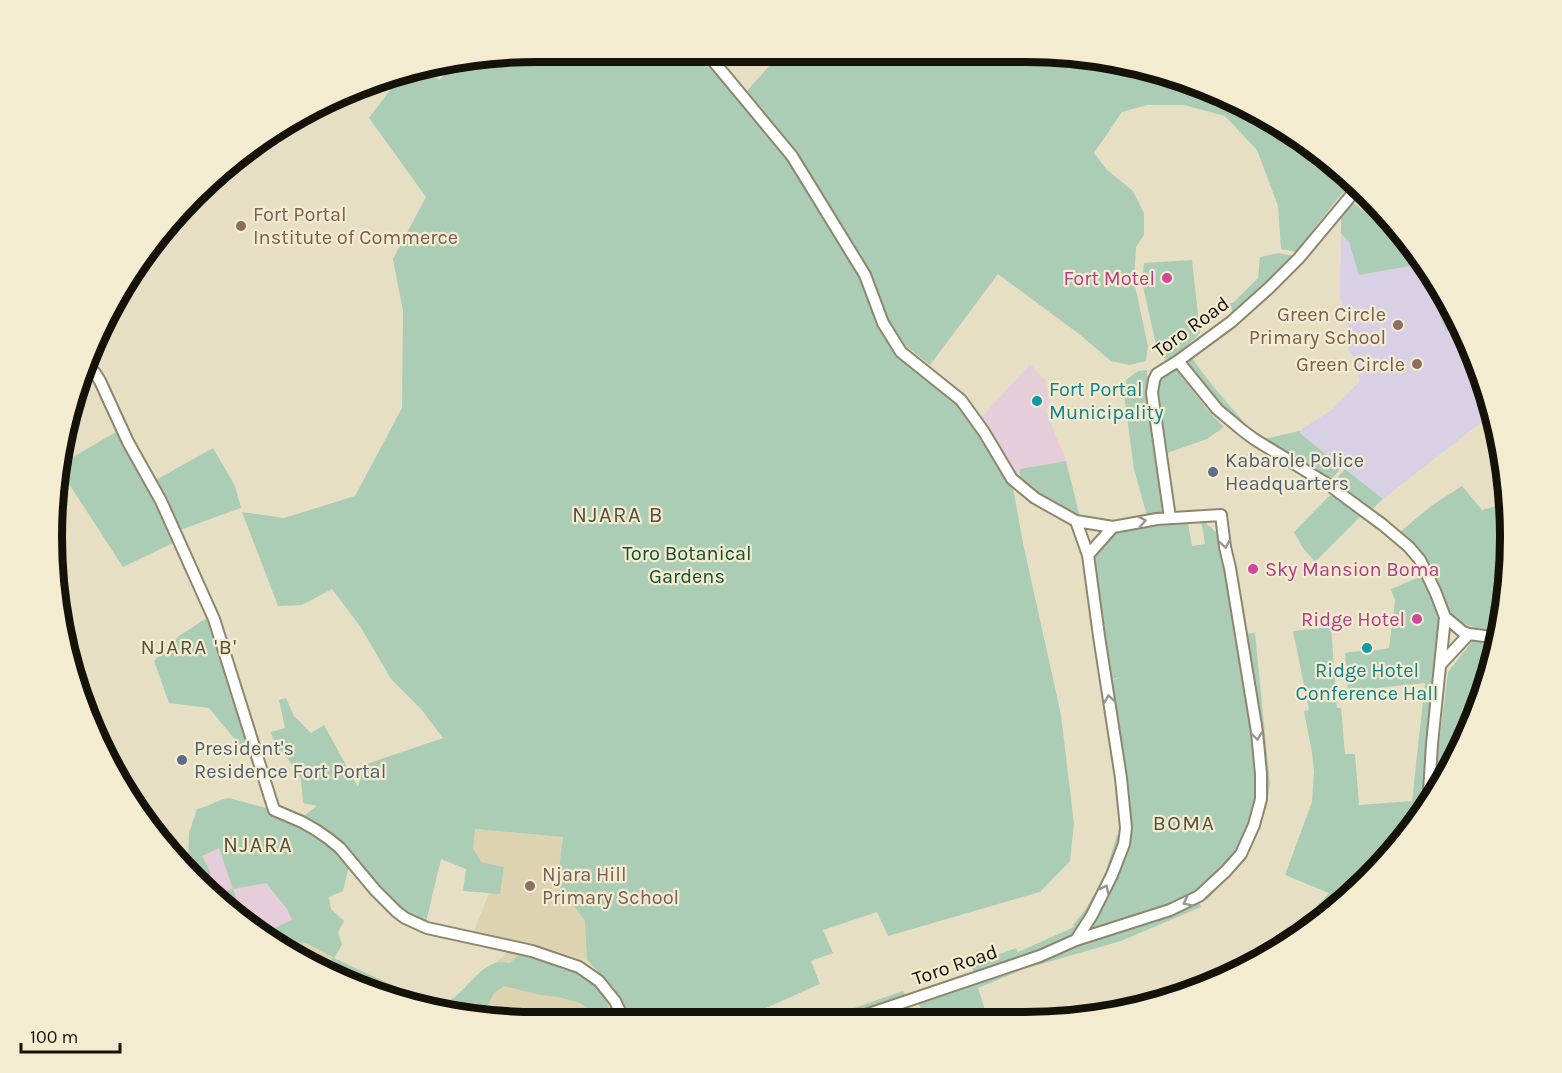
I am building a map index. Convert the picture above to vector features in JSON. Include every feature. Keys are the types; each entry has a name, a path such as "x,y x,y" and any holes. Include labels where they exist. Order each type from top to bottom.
{"main road":[{"path":"714,62 792,156 859,266 883,322 902,352 962,400 1012,479 1035,498 1077,520 1113,527 1170,518"},
{"name":"Toro Road","path":"885,1012 1040,956 1076,940 1170,910 1199,896 1241,854 1254,825 1261,799 1261,774 1257,732 1221,515 1170,518 1152,393 1154,380 1157,374 1231,322 1269,288 1299,258 1353,193"},
{"path":"1178,361 1217,409 1242,430 1329,485 1383,525 1420,560 1445,617 1429,786"},
{"path":"92,370 100,381 128,442 161,501 206,601 220,637 274,810 316,830 329,839 375,890 405,918 426,928 532,951 579,967 599,981 621,1012"},
{"path":"1076,940 1092,915 1112,875 1124,844 1126,828 1122,778 1088,555 1077,520"},
{"path":"1088,555 1113,527"},
{"path":"1445,617 1463,632 1489,637"},
{"path":"1441,664 1469,634"}],"shaded area":[{"name":"Green Circle","path":"1341,233 1349,241 1360,275 1415,265 1430,290 1446,331 1453,328 1475,384 1485,419 1383,499 1299,431 1333,409 1359,382 1358,367 1348,349 1349,338 1340,293"},
{"path":"1030,364 1045,380 1050,407 1045,409 1066,461 1020,469 1020,481 1012,472 980,419"},
{"path":"475,829 563,837 557,883 585,921 587,960 530,944 473,934 489,893 500,893 504,867 481,862 473,848"},
{"path":"219,848 266,883 287,909 292,920 271,930 247,913 239,906 233,889 223,894 204,875 202,856"},
{"path":"291,943 306,943 334,957 330,965"},
{"path":"513,947 599,981 619,1012 536,1012 452,1003"}],"green space":[{"name":"Toro Botanical Gardens","path":"708,62 788,157 861,276 878,325 901,356 961,400 1011,477 1023,543 1061,715 1074,824 1070,861 1040,892 888,936 877,912 823,930 833,953 811,961 820,984 757,1012 624,1012 614,988 587,960 585,921 557,883 563,837 475,829 473,848 481,862 504,867 500,894 463,891 466,869 441,859 426,922 395,905 301,818 317,806 303,803 301,779 288,759 276,748 271,732 285,728 279,700 286,698 294,716 311,733 324,725 358,787 364,765 443,738 421,709 391,679 360,626 332,589 302,605 278,606 242,512 284,518 355,496 402,408 403,311 393,259 426,197 369,118 395,84 433,74 439,80 449,70 505,63"},
{"path":"773,62 1025,62 1087,66 1148,78 1236,110 1315,160 1348,188 1296,252 1281,249 1278,206 1257,150 1225,116 1184,105 1147,105 1122,112 1094,153 1107,170 1133,191 1144,213 1144,235 1136,247 1134,281 1148,346 1146,361 1129,365 1111,361 1079,334 998,274 930,365 907,347 890,324 864,261 824,200 798,152 746,92"},
{"path":"1350,200 1365,212 1372,212 1415,265 1359,275 1349,242 1341,233 1341,217"},
{"path":"1279,253 1293,256 1267,288 1232,312 1230,303 1233,303 1258,278 1260,257"},
{"path":"1192,260 1200,333 1176,355 1166,359 1157,349 1142,282 1144,263"},
{"path":"1430,290 1437,299 1453,328 1446,331"},
{"path":"1192,358 1252,432 1223,410 1185,363"},
{"path":"1176,369 1224,427 1207,439 1167,453 1156,393 1159,381 1167,371"},
{"path":"1147,370 1148,399 1165,500 1163,511 1154,517 1147,516 1134,469 1124,394 1126,380 1138,371"},
{"path":"1299,431 1342,467 1329,482 1260,440"},
{"path":"116,432 158,509 173,543 123,567 66,479 68,460"},
{"path":"213,448 235,486 241,508 180,530 154,481"},
{"path":"1066,461 1080,517 1035,494 1020,481 1020,469"},
{"path":"1345,469 1383,499 1369,512 1332,484"},
{"path":"1462,486 1482,510 1499,505 1499,568 1491,631 1458,621 1448,612 1441,600 1428,563 1399,533 1431,506"},
{"path":"1333,495 1360,517 1315,562 1303,548 1294,532 1328,497"},
{"name":"BOMA","path":"1187,519 1192,546 1205,544 1201,519 1216,532 1226,560 1261,773 1259,801 1238,852 1225,869 1173,908 1116,926 1094,928 1080,934 1124,844 1107,682 1121,677 1108,680 1090,564 1095,546 1114,530"},
{"path":"1422,576 1436,603 1440,620 1426,791 1383,850 1339,894 1302,922 1329,893 1285,875 1312,802 1314,771 1304,711 1309,710 1293,631 1331,627 1337,708 1341,708 1345,754 1355,754 1359,805 1412,801 1425,683 1348,691 1345,653 1389,648 1395,601 1391,589"},
{"path":"207,618 251,756 209,708 169,703 154,661 179,636"},
{"path":"1255,633 1270,784 1266,809 1246,858 1207,900 1203,895 1226,875 1263,799 1244,634"},
{"path":"1474,639 1488,641 1464,718 1437,774 1438,752 1448,672"},
{"path":"229,798 274,810 302,822 350,861 343,891 329,897 331,909 344,921 338,932 342,945 334,958 413,995 330,965 333,957 306,943 291,943 271,930 292,920 287,909 266,883 233,889 219,848 202,856 211,873 208,879 188,859 189,833 197,809"},
{"path":"1117,835 1123,837 1090,913 1071,935 1055,944 974,972 970,965 1016,948 1018,952 1074,927 1073,925 1085,910 1104,877"},
{"path":"233,889 240,907 222,893"},
{"path":"1197,898 1201,907 1121,941 1024,969 978,988 986,1012 922,1012 917,999"},
{"path":"521,953 555,959 561,970 577,970 597,984 607,996 608,1009 594,1012 580,1003 504,986 494,993 484,1008 446,1002 489,966 501,962 510,963"},
{"path":"903,991 906,997 863,1012 843,1012 843,1008 854,1008"}],"place":[{"name":"Fort Portal Institute of Commerce","path":"241,226"},
{"name":"Fort Motel","path":"1167,278"},
{"name":"Green Circle Primary School","path":"1398,325"},
{"name":"Green Circle","path":"1417,364"},
{"name":"Fort Portal Municipality","path":"1037,401"},
{"name":"Kabarole Police Headquarters","path":"1213,472"},
{"name":"Sky Mansion Boma","path":"1253,569"},
{"name":"Ridge Hotel","path":"1417,619"},
{"name":"Ridge Hotel Conference Hall","path":"1367,648"},
{"name":"President's Residence Fort Portal","path":"182,760"},
{"name":"Njara Hill Primary School","path":"530,886"}],"district":[{"name":"NJARA B","path":"618,515"},
{"name":"NJARA 'B'","path":"189,647"},
{"name":"BOMA","path":"1184,823"},
{"name":"NJARA","path":"258,845"}]}
